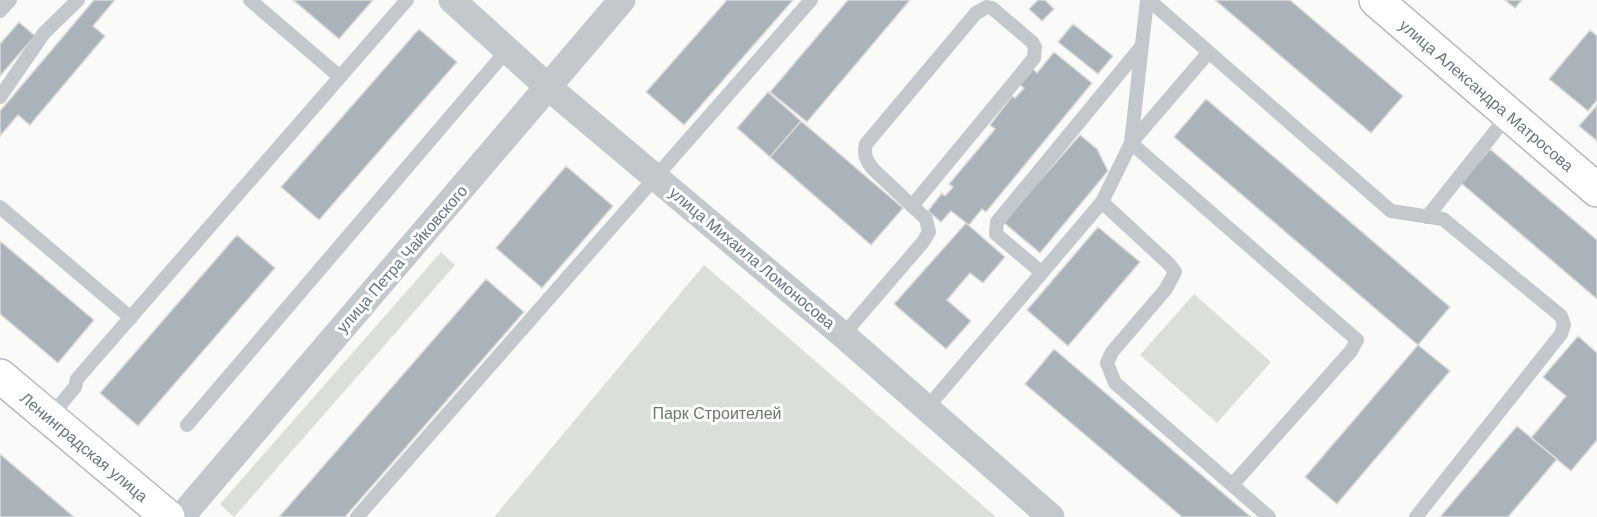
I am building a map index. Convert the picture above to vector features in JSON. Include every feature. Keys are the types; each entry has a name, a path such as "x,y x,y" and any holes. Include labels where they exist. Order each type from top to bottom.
{"street":[{"name":"улица Михаила Ломоносова","path":"452,0 548,87 843,335 1051,517"},
{"name":"улица Петра Чайковского","path":"181,517 622,0"},
{"name":"улица Александра Матросова","path":"1376,0 1597,190"},
{"name":"Ленинградская улица","path":"0,376 168,517"}],"lane":[{"path":"0,11 10,0"},
{"path":"0,97 44,33 78,0"},
{"path":"250,0 339,77"},
{"path":"49,418 75,387 77,379 407,0"},
{"path":"357,517 811,0"},
{"path":"1131,143 1148,0"},
{"path":"1148,0 1392,210 1443,219 1560,316 1564,325 1561,334 1416,517"},
{"path":"843,335 926,237 929,224 868,163 864,150 866,144 976,13 981,9 992,8 1032,42 1035,47 1034,58 912,206"},
{"path":"1041,272 996,234 997,222 1142,46"},
{"path":"187,425 508,49"},
{"path":"926,409 1102,202 1131,143 1209,52"},
{"path":"1427,217 1509,114"},
{"path":"1131,143 1357,340 1355,346 1233,484"},
{"path":"1102,202 1175,272 1166,289 1112,352 1107,363 1110,374 1115,383 1269,517"},
{"path":"0,207 131,318"}],"green space":[{"path":"441,252 455,265 234,517 220,504"},
{"name":"Парк Строителей","path":"704,265 996,517 494,517"},
{"path":"1194,294 1271,362 1217,423 1140,355"}],"building":[{"path":"94,0 115,0 93,26 105,36 30,125 18,115 0,136 0,111"},
{"path":"293,0 373,0 339,39"},
{"path":"727,0 793,0 684,125 646,92"},
{"path":"848,0 910,0 807,122 770,92"},
{"path":"1038,0 1045,0 1054,9 1042,21 1029,9"},
{"path":"1215,0 1290,0 1403,96 1371,133"},
{"path":"1505,0 1522,0 1515,8"},
{"path":"19,22 35,36 0,76 0,44"},
{"path":"1073,24 1113,56 1098,74 1058,42"},
{"path":"419,29 457,62 319,220 281,187"},
{"path":"1590,30 1597,36 1597,100 1588,111 1549,79"},
{"path":"1054,52 1092,83 986,212 982,209 969,225 951,211 941,222 928,211 942,193 945,196 953,187 949,184 995,129 990,125 1012,96 1015,98 1024,88 1020,85 1033,69 1037,73"},
{"path":"768,92 801,121 770,157 737,128"},
{"path":"1206,99 1450,307 1418,345 1174,137"},
{"path":"1597,105 1597,141 1579,126"},
{"path":"801,121 903,208 871,245 770,157"},
{"path":"1080,135 1097,149 1108,171 1040,253 1003,222"},
{"path":"1490,149 1597,240 1597,299 1461,183"},
{"path":"566,166 613,206 542,288 496,248"},
{"path":"966,223 1005,257 983,283 970,273 947,300 971,321 946,349 894,304"},
{"path":"1098,227 1140,262 1068,346 1027,310"},
{"path":"237,235 275,268 138,426 100,393"},
{"path":"0,241 94,320 58,363 0,314"},
{"path":"486,279 524,312 345,517 279,517"},
{"path":"1578,336 1597,353 1597,440 1571,471 1531,438 1566,396 1543,377"},
{"path":"1418,345 1450,371 1337,504 1305,477"},
{"path":"1054,349 1251,517 1182,517 1025,384"},
{"path":"1517,426 1557,459 1508,517 1440,517"},
{"path":"0,454 74,517 0,517"}]}
